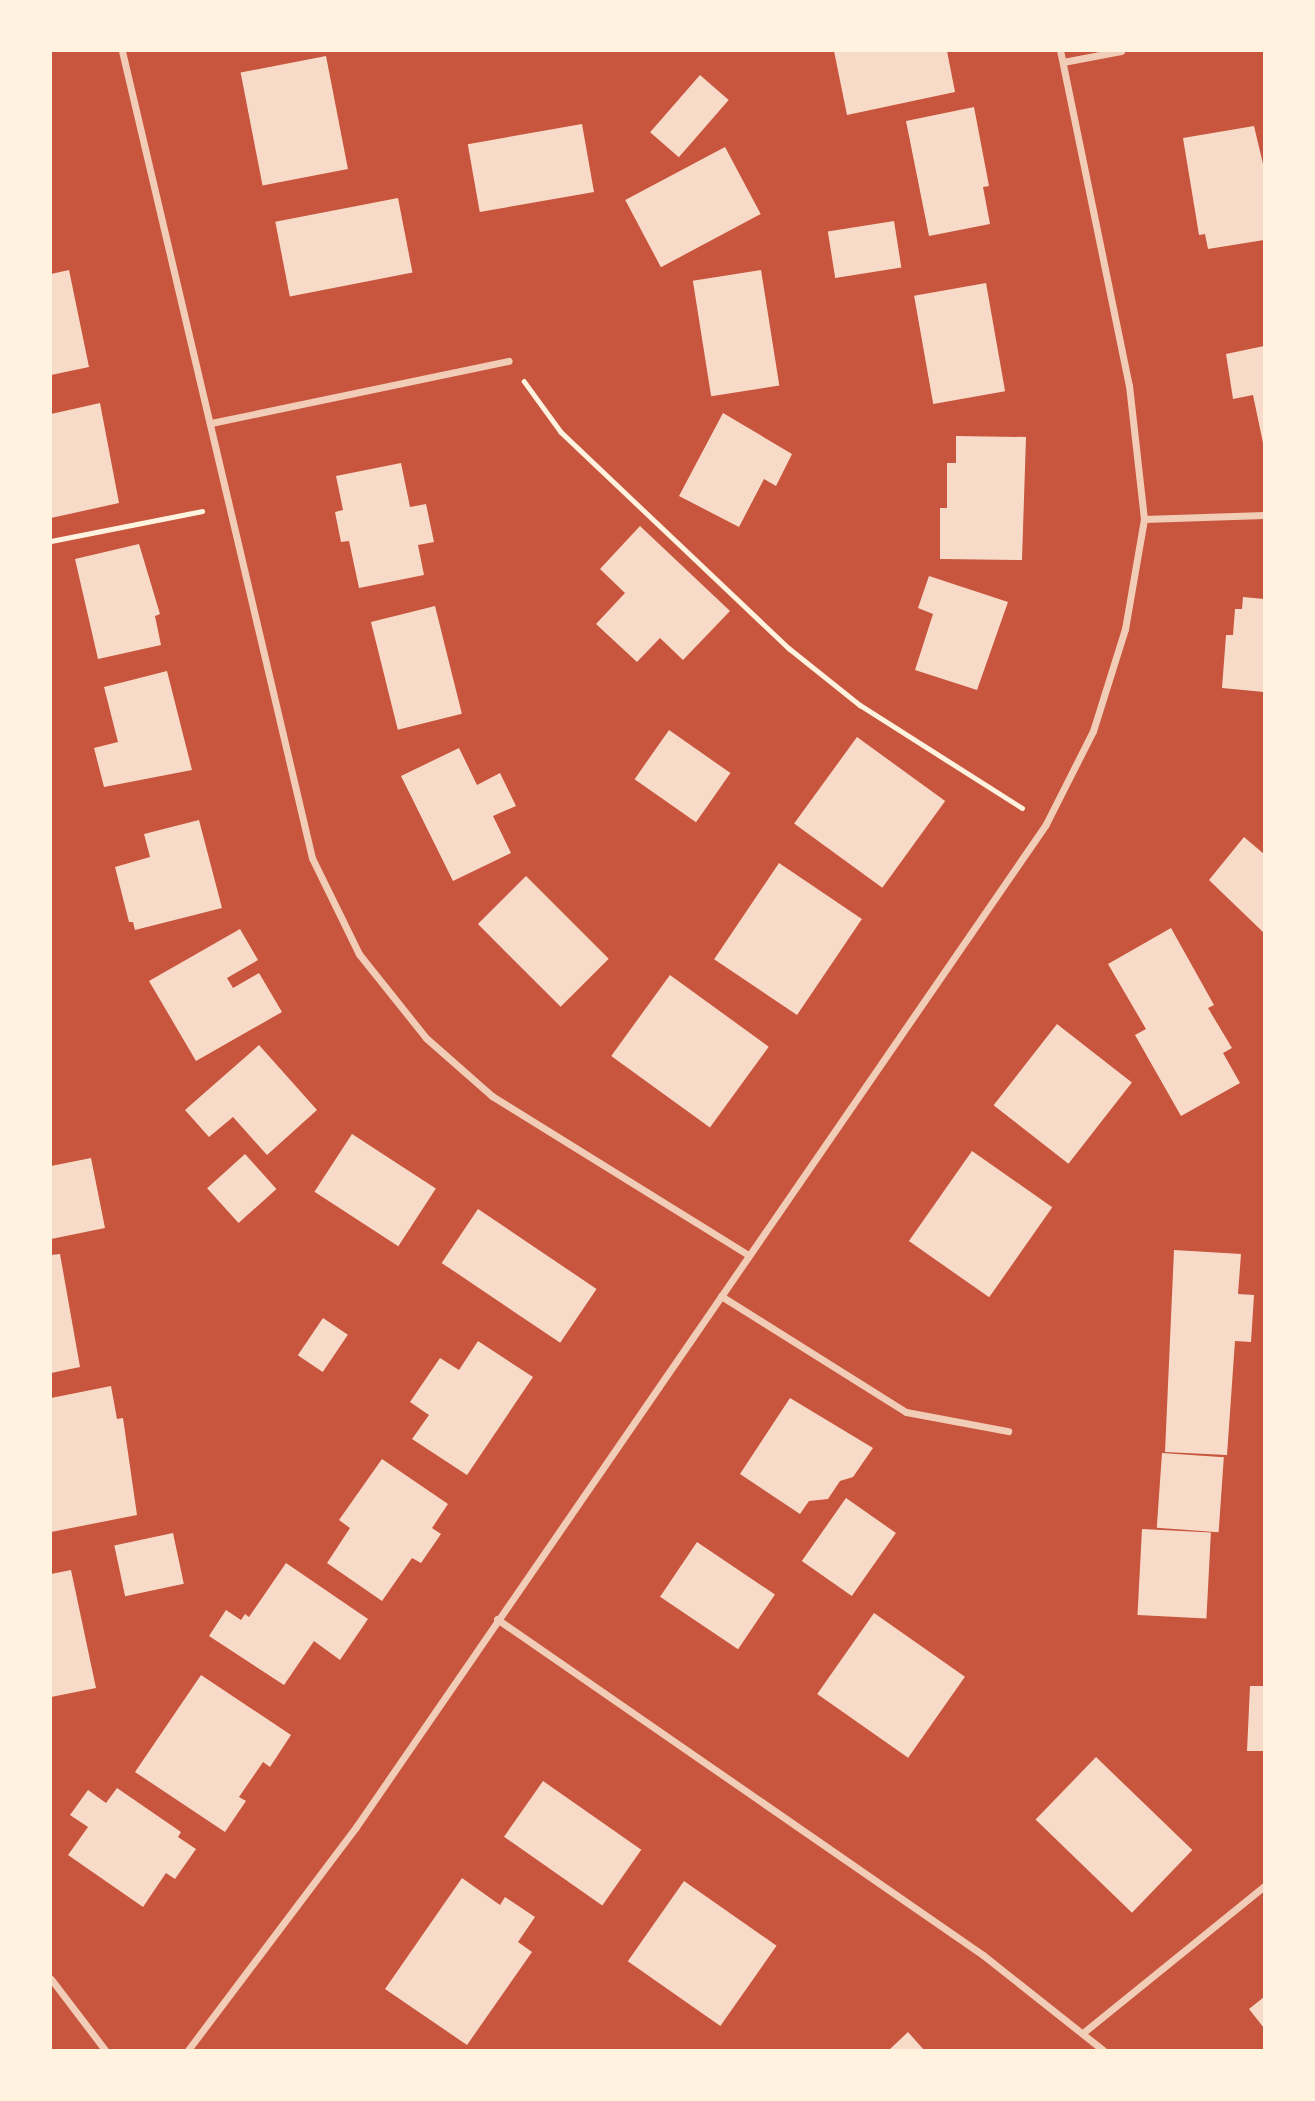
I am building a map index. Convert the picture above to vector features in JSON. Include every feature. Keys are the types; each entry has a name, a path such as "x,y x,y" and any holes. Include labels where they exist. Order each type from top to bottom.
{"street":[{"path":"122,51 313,858 359,954 426,1038 492,1096 748,1255"},
{"path":"188,2050 281,1932 1046,824 1097,718 1125,629 1143,519 1129,386 1060,51"},
{"path":"1063,62 1121,51"},
{"path":"212,424 509,360"},
{"path":"1143,519 1264,515"},
{"path":"721,1296 906,1412 1008,1431"},
{"path":"497,1619 983,1955 1084,2032 1103,2050"},
{"path":"1084,2032 1264,1886"},
{"path":"51,1979 105,2050"}],"path":[{"path":"509,360 561,432 790,649 860,705 1046,824"},
{"path":"51,541 230,505"}],"building":[{"path":"834,51 947,51 955,92 847,115"},
{"path":"326,56 348,169 263,185 241,73"},
{"path":"700,75 729,100 679,157 650,132"},
{"path":"974,107 989,186 983,187 990,224 929,236 906,121"},
{"path":"582,124 594,192 480,212 468,144"},
{"path":"1254,126 1264,168 1264,240 1208,249 1205,234 1199,235 1183,138"},
{"path":"725,147 761,214 661,267 625,200"},
{"path":"398,198 413,273 290,296 275,222"},
{"path":"894,221 901,267 835,278 828,231"},
{"path":"69,270 89,367 51,375 51,274"},
{"path":"761,270 779,386 711,396 693,281"},
{"path":"986,283 1005,391 933,404 914,296"},
{"path":"1264,346 1263,443 1253,395 1233,399 1226,354"},
{"path":"100,403 119,503 51,518 51,414"},
{"path":"723,413 792,454 776,486 764,479 739,527 679,496"},
{"path":"956,436 1026,437 1022,560 940,559 940,508 947,508 947,463 956,463"},
{"path":"401,463 410,507 426,504 434,542 418,545 424,575 359,588 349,541 341,542 335,512 343,510 336,476"},
{"path":"640,526 730,611 683,660 660,638 637,662 596,624 625,593 600,569"},
{"path":"139,544 160,614 155,616 161,645 98,659 75,559"},
{"path":"929,576 1008,602 977,690 915,670 933,614 918,608"},
{"path":"1243,597 1264,599 1264,692 1222,688 1226,635 1233,635 1235,609 1242,609"},
{"path":"435,606 462,714 398,730 371,622"},
{"path":"167,671 192,770 104,787 94,748 118,742 104,687"},
{"path":"669,730 730,773 696,822 635,779"},
{"path":"857,737 945,801 882,888 794,824"},
{"path":"459,748 477,785 500,773 516,806 493,816 511,853 453,881 401,776"},
{"path":"199,820 222,908 135,930 133,922 129,922 115,867 150,857 144,834"},
{"path":"1244,837 1264,854 1264,933 1209,880"},
{"path":"779,863 862,919 797,1015 714,959"},
{"path":"526,876 609,959 561,1007 478,924"},
{"path":"1171,928 1214,1005 1208,1008 1232,1048 1223,1053 1240,1083 1181,1116 1135,1035 1146,1029 1108,964"},
{"path":"240,929 258,960 227,978 233,988 259,973 282,1012 196,1061 149,981"},
{"path":"670,975 769,1047 710,1128 611,1056"},
{"path":"1057,1024 1132,1082 1068,1164 994,1105"},
{"path":"259,1045 317,1110 267,1155 233,1117 209,1137 185,1110"},
{"path":"352,1134 436,1188 398,1246 314,1192"},
{"path":"972,1151 1052,1207 989,1297 909,1241"},
{"path":"245,1154 276,1189 239,1223 207,1188"},
{"path":"91,1158 105,1228 51,1239 51,1166"},
{"path":"478,1209 597,1289 560,1343 442,1263"},
{"path":"1174,1250 1241,1254 1238,1294 1254,1295 1251,1342 1235,1341 1227,1455 1165,1452"},
{"path":"60,1254 80,1367 51,1373 51,1255"},
{"path":"323,1318 348,1335 323,1372 298,1355"},
{"path":"478,1341 533,1377 467,1475 412,1439 429,1415 410,1402 440,1358 459,1370"},
{"path":"111,1386 117,1419 123,1418 137,1515 51,1532 51,1398"},
{"path":"790,1398 873,1448 853,1477 840,1481 828,1499 809,1501 800,1514 740,1474"},
{"path":"1162,1453 1224,1457 1219,1532 1157,1528"},
{"path":"382,1459 448,1504 432,1528 441,1534 421,1563 412,1558 382,1601 327,1563 350,1528 339,1520"},
{"path":"846,1498 896,1533 852,1596 802,1561"},
{"path":"1142,1529 1211,1533 1206,1618 1137,1615"},
{"path":"173,1533 184,1584 125,1596 114,1545"},
{"path":"697,1542 775,1595 738,1649 660,1597"},
{"path":"286,1563 368,1619 340,1660 314,1641 284,1685 209,1636 226,1610 241,1620 245,1614 249,1617"},
{"path":"71,1570 96,1688 51,1697 51,1574"},
{"path":"874,1613 965,1677 908,1758 817,1694"},
{"path":"201,1675 291,1735 270,1767 263,1762 239,1797 246,1801 225,1832 135,1772"},
{"path":"1250,1686 1264,1686 1264,1751 1247,1751"},
{"path":"1096,1757 1192,1850 1132,1913 1036,1820"},
{"path":"543,1781 641,1850 602,1906 504,1837"},
{"path":"117,1788 181,1832 178,1837 196,1849 175,1879 166,1873 143,1907 68,1855 88,1827 70,1815 88,1790 106,1803"},
{"path":"462,1878 500,1905 505,1897 535,1917 518,1942 532,1952 467,2045 385,1989"},
{"path":"684,1881 777,1946 720,2026 628,1961"},
{"path":"1264,1997 1264,2028 1249,2009"},
{"path":"908,2032 924,2050 889,2050"}]}
